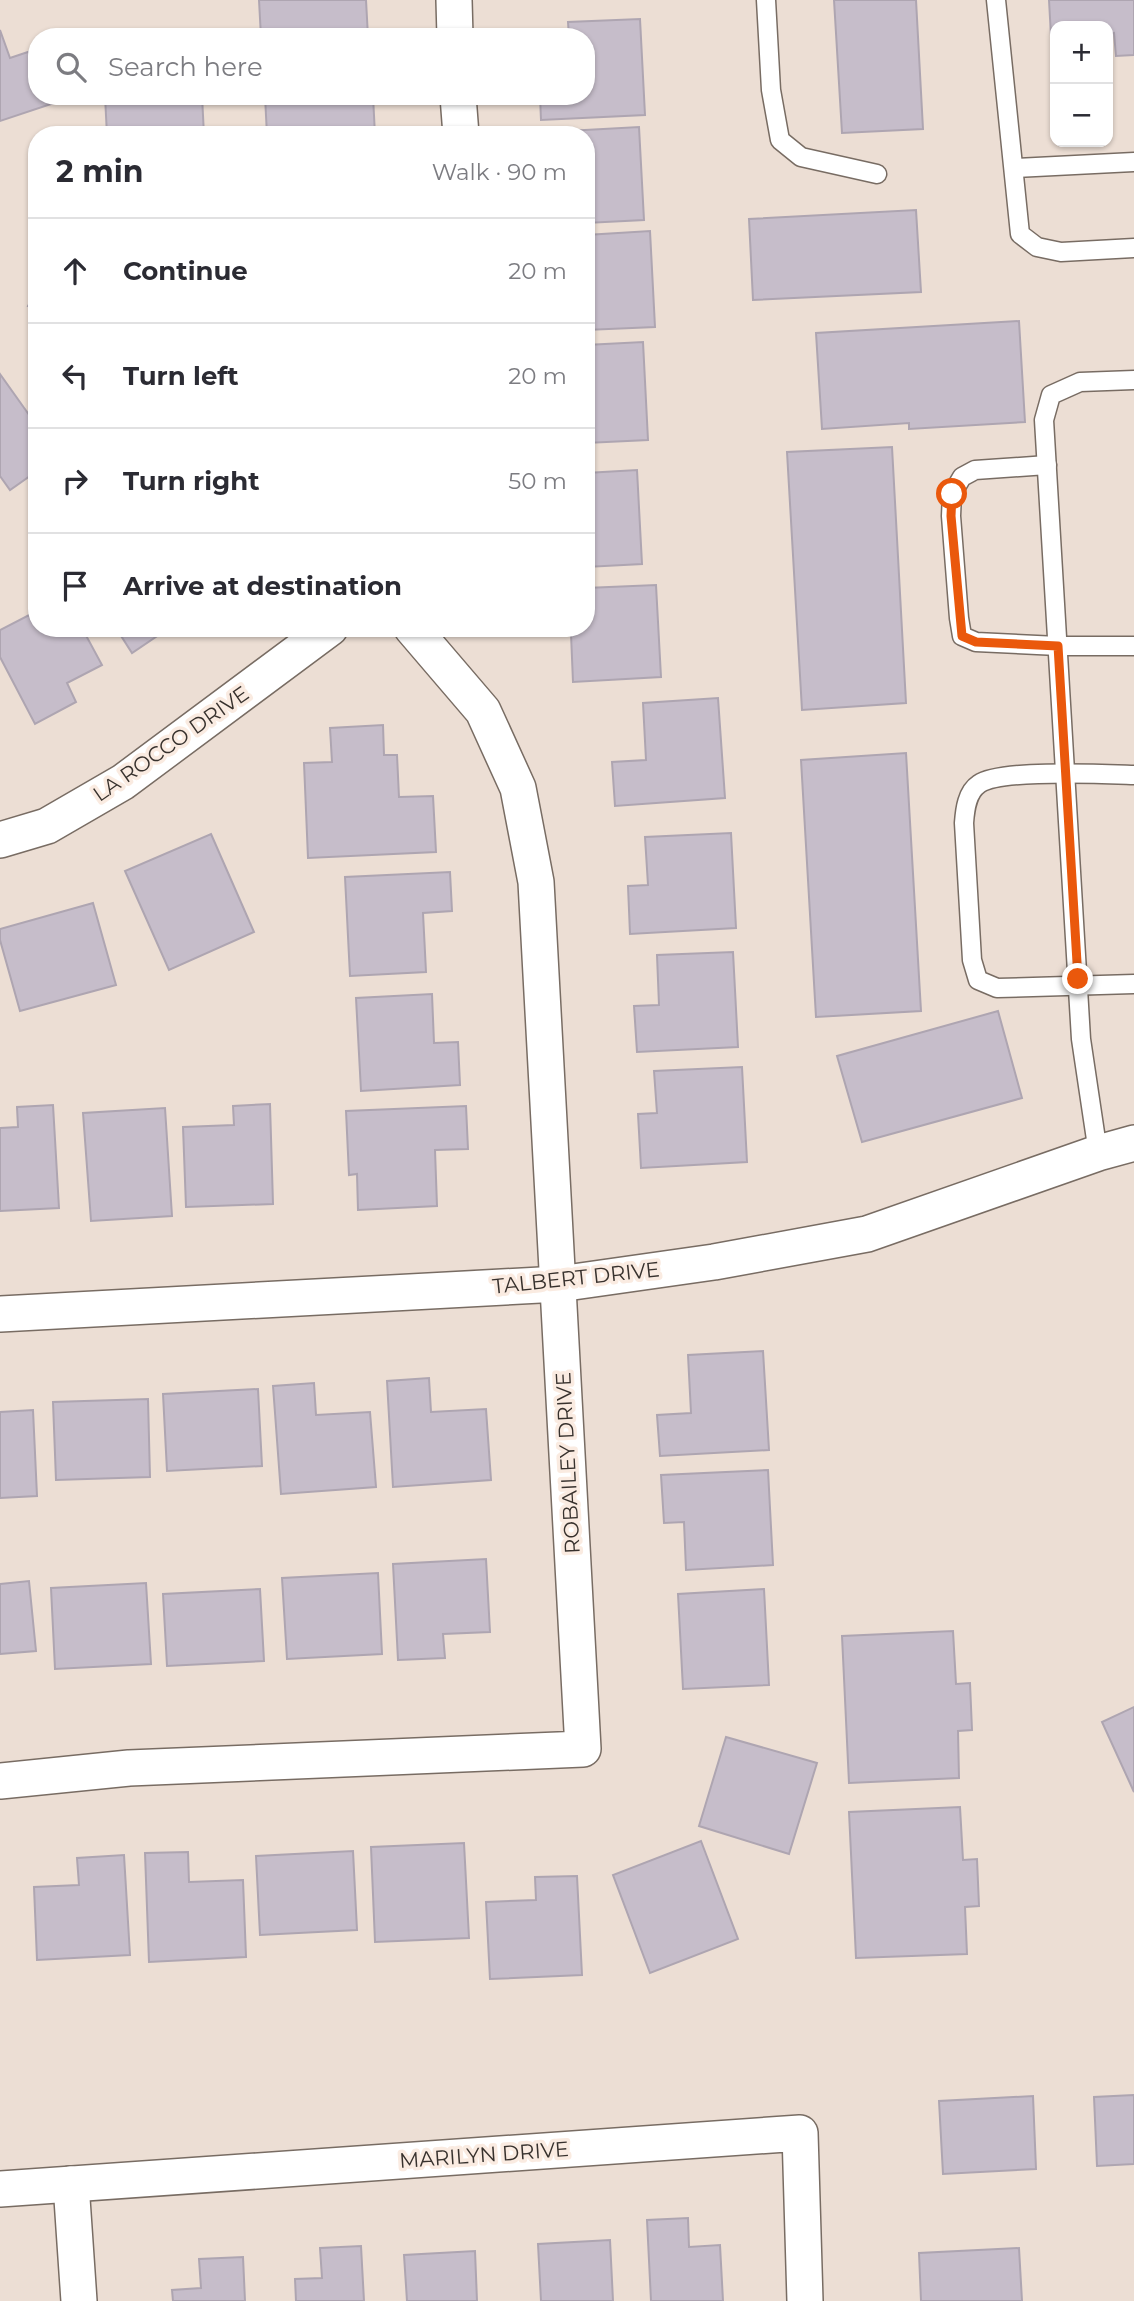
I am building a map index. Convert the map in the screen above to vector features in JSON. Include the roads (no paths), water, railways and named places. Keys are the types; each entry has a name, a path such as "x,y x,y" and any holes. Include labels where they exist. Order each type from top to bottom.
{"street":[{"path":"454,0 455,28"},
{"path":"459,105 460,126"},
{"name":"LA ROCCO DRIVE","path":"0,840 47,826 123,782 318,637"},
{"name":"ROBAILEY DRIVE","path":"0,1781 129,1768 583,1749 536,882 518,788 483,711 420,637"},
{"name":"TALBERT DRIVE","path":"0,1314 559,1284 713,1262 867,1234 1098,1153 1134,1143"},
{"name":"MARILYN DRIVE","path":"0,2189 800,2133 805,2301"},
{"path":"71,2184 79,2301"}],"lane":[{"path":"766,0 771,90 780,140 801,157 877,174"},
{"path":"996,0 1020,234 1037,247 1061,252 1134,248"},
{"path":"1015,168 1134,163"},
{"path":"1098,1153 1081,1039 1044,420 1051,395 1080,382 1134,380"},
{"path":"1047,465 975,470 962,477 952,494 951,516 962,636 976,642 1134,646"},
{"path":"1134,775 1066,774 992,778 976,785 965,806 972,960 978,980 997,988 1134,984"}]}
